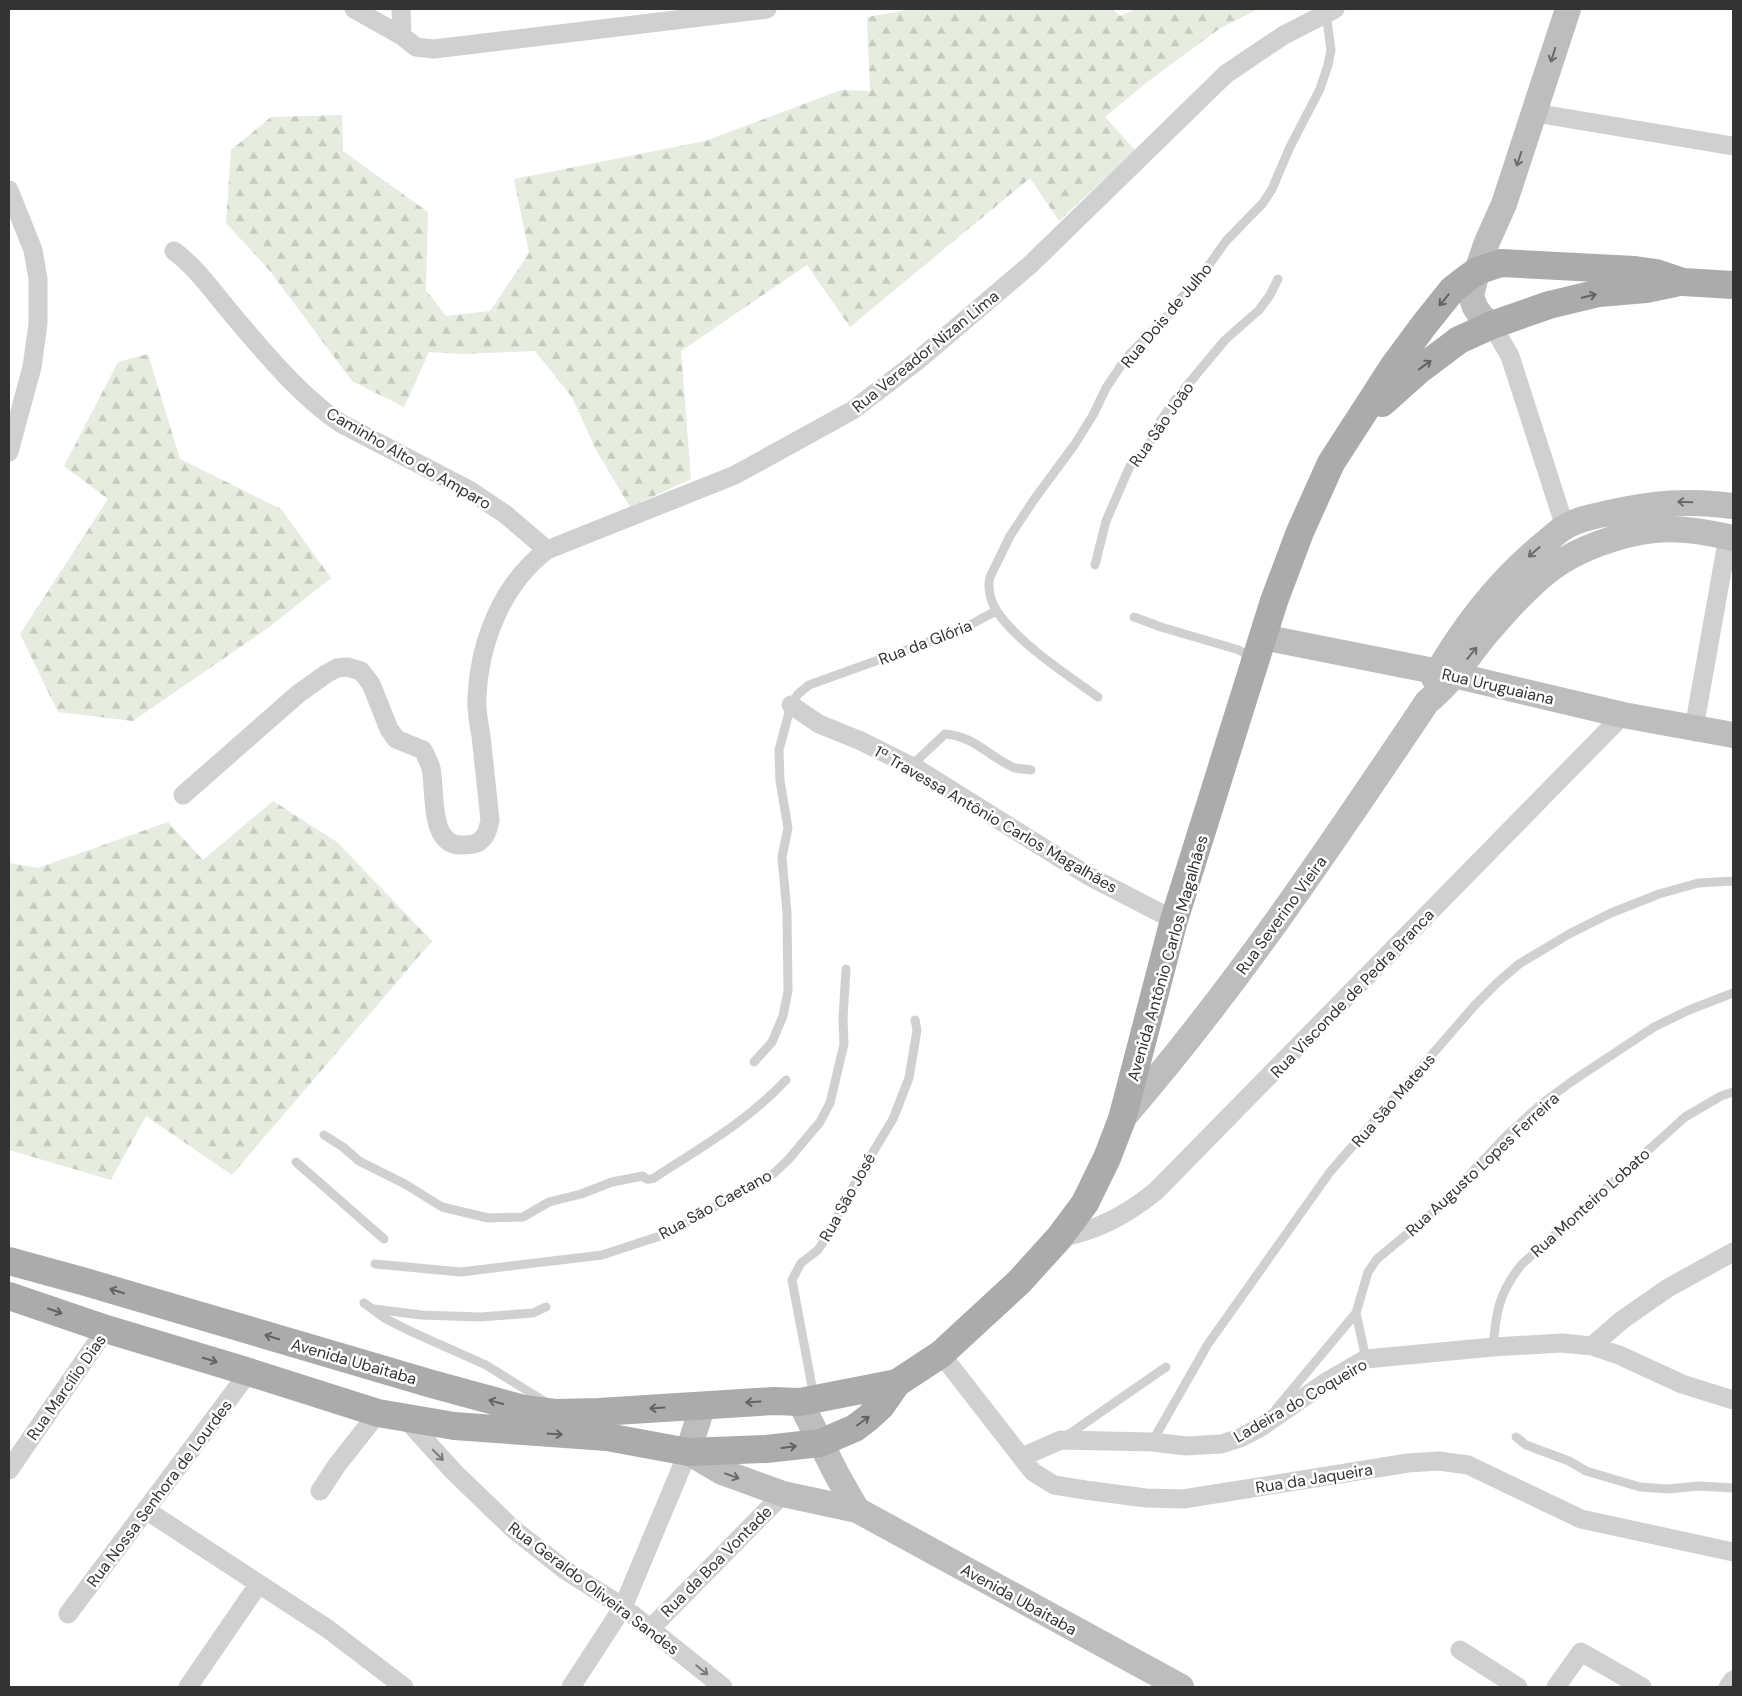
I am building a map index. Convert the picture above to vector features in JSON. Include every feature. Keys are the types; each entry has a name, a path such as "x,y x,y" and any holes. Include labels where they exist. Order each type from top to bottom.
{"main road":[{"path":"1492,325 1474,307 1471,296 1477,271 1487,242 1504,204 1568,9"},
{"name":"Avenida Antônio Carlos Magalhães","path":"807,1401 896,1383 940,1354 1019,1282 1059,1238 1085,1203 1107,1158 1122,1120 1174,920 1254,645 1274,602 1300,532 1331,464 1394,368 1424,325 1452,290 1477,271 1501,263 1635,270 1656,273 1683,282 1733,286"},
{"path":"1533,265 1549,282 1551,290 1548,305"},
{"name":"Avenida Antônio Carlos Magalhães","path":"1331,464 1384,400 1419,370 1460,340 1492,325 1548,305 1599,293 1646,289 1683,282"},
{"name":"Rua Severino Vieira","path":"1122,1120 1190,1038 1310,876 1428,702 1438,693 1456,642 1505,579 1565,527 1592,516 1646,505 1679,502 1733,503"},
{"name":"Rua Severino Vieira","path":"1446,673 1522,595 1552,568 1578,552 1604,541 1654,530 1697,531 1731,537"},
{"name":"Rua Uruguaiana","path":"1254,645 1446,673 1624,715 1733,736"},
{"name":"Avenida Ubaitaba","path":"9,1261 524,1409 556,1413 599,1412 774,1400 807,1401"},
{"name":"Avenida Ubaitaba","path":"9,1296 106,1329 378,1413 406,1419 454,1426 607,1437 688,1452 766,1449 820,1443"},
{"name":"Avenida Antônio Carlos Magalhães","path":"820,1443 855,1428 868,1418 881,1406 896,1383"},
{"path":"807,1401 820,1443 857,1510"},
{"path":"688,1452 700,1414 706,1404"},
{"name":"Avenida Ubaitaba","path":"688,1452 722,1472 783,1494 857,1510 978,1575 1162,1684"}],"street":[{"path":"354,9 402,36 416,47 434,49 764,9"},
{"path":"401,9 402,36"},
{"name":"Rua Vereador Nizan Lima","path":"183,795 298,694 326,674 337,668 347,667 361,671 371,684 389,729 396,739 423,750 431,767 436,816 443,838 449,843 456,845 476,843 487,833 490,820 477,700 480,665 488,633 512,587 534,560 547,550 735,475 853,410 916,362 1031,264 1226,74 1284,35 1330,11"},
{"path":"1535,113 1733,146"},
{"path":"9,190 33,250 38,279 38,324 32,367 9,452"},
{"name":"Caminho Alto do Amparo","path":"174,251 192,265 260,347 326,413 342,424 469,490 506,514 547,550"},
{"path":"1492,325 1510,356 1565,527"},
{"path":"1694,728 1731,537"},
{"name":"1ª Travessa Antônio Carlos Magalhães","path":"791,705 819,724 861,741 911,766 1088,875 1174,920"},
{"name":"Rua Visconde de Pedra Branca","path":"1059,1238 1082,1233 1108,1223 1138,1206 1156,1191 1624,715"},
{"path":"1592,1346 1622,1320 1668,1288 1733,1252"},
{"name":"Rua Marcílio Dias","path":"9,1470 106,1329"},
{"name":"Ladeira do Coqueiro","path":"1022,1457 1061,1440 1152,1442 1186,1446 1221,1444 1240,1438 1261,1427 1326,1382 1366,1359 1493,1347 1562,1343 1592,1346 1619,1355 1682,1384 1733,1400"},
{"name":"Rua da Jaqueira","path":"940,1354 1033,1472 1054,1485 1156,1498 1183,1499 1408,1464 1439,1461 1468,1465 1581,1518 1733,1552"},
{"name":"Rua Nossa Senhora de Lourdes","path":"68,1614 249,1372"},
{"path":"320,1491 337,1465 378,1413"},
{"name":"Rua Geraldo Oliveira Sandes","path":"406,1419 448,1465 512,1528 565,1570 623,1607 723,1687"},
{"path":"571,1687 623,1607 688,1452"},
{"name":"Rua da Boa Vontade","path":"650,1629 783,1494"},
{"path":"146,1510 328,1629 404,1687"},
{"path":"188,1687 214,1653 258,1585"},
{"path":"1460,1650 1518,1687"},
{"path":"1556,1687 1581,1652 1642,1687"},
{"path":"1728,1687 1733,1680"}],"lane":[{"name":"Rua Dois de Julho","path":"997,611 990,596 988,584 1010,536 1075,444 1093,415 1106,388 1126,358 1171,312 1226,241 1263,203 1272,189 1290,147 1320,89 1328,65 1331,50 1330,11"},
{"name":"Rua São João","path":"1095,565 1106,521 1130,466 1151,441 1161,420 1175,400 1225,340 1259,310 1270,295 1278,279"},
{"path":"997,611 1007,624 1034,648 1098,697"},
{"name":"Rua da Glória","path":"791,705 798,694 809,685 959,631 997,611"},
{"path":"1134,617 1239,650 1254,645"},
{"path":"754,1062 772,1042 784,1016 788,991 787,913 782,857 788,828 780,782 779,750 791,705"},
{"path":"911,766 946,734 955,734 973,742 1016,768 1031,770"},
{"name":"Rua São Mateus","path":"1152,1442 1208,1344 1330,1172 1475,1005 1498,982 1527,959 1569,934 1611,913 1659,894 1698,883 1733,881"},
{"name":"Rua São Caetano","path":"375,1264 461,1272 602,1255 666,1234 773,1174 788,1160 820,1122 830,1103 844,1044 843,1019 846,968"},
{"name":"Rua Augusto Lopes Ferreira","path":"1366,1359 1356,1313 1368,1272 1377,1259 1437,1209 1507,1135 1540,1105 1654,1027 1733,992"},
{"name":"Rua São José","path":"807,1401 792,1280 801,1263 818,1250 827,1236 861,1172 893,1119 908,1078 917,1030 916,1020"},
{"path":"324,1135 360,1160 442,1206 488,1218 524,1217 549,1202 581,1194 612,1182 643,1176 650,1179 733,1128 772,1096 786,1080"},
{"name":"Rua Monteiro Lobato","path":"1493,1347 1499,1304 1509,1280 1522,1264 1685,1117 1721,1096 1733,1092"},
{"path":"296,1162 384,1239"},
{"path":"546,1307 533,1313 480,1317 421,1315 367,1305 386,1319 486,1365 524,1390 544,1400 556,1413"},
{"path":"1261,1427 1356,1313"},
{"path":"1061,1440 1166,1367"},
{"path":"1516,1437 1526,1445 1569,1461 1586,1471 1640,1487 1668,1489 1699,1486 1733,1488"}],"green space":[{"path":"913,9 1112,9 1120,16 1136,9 1258,9 1219,29 1146,83 1105,117 1135,150 1059,221 1030,178 850,327 807,265 681,351 691,479 630,507 596,450 572,397 535,351 463,354 429,352 404,407 352,381 270,271 226,223 231,150 271,117 342,115 343,151 428,212 426,290 446,316 490,311 529,253 514,179 705,141 841,90 870,91 867,17"},
{"path":"148,354 180,459 281,509 331,578 268,628 133,721 58,712 20,634 108,499 64,466 118,362"},
{"path":"273,801 337,842 432,941 232,1175 146,1116 111,1180 9,1150 9,863 38,868 168,822 203,860"}]}
